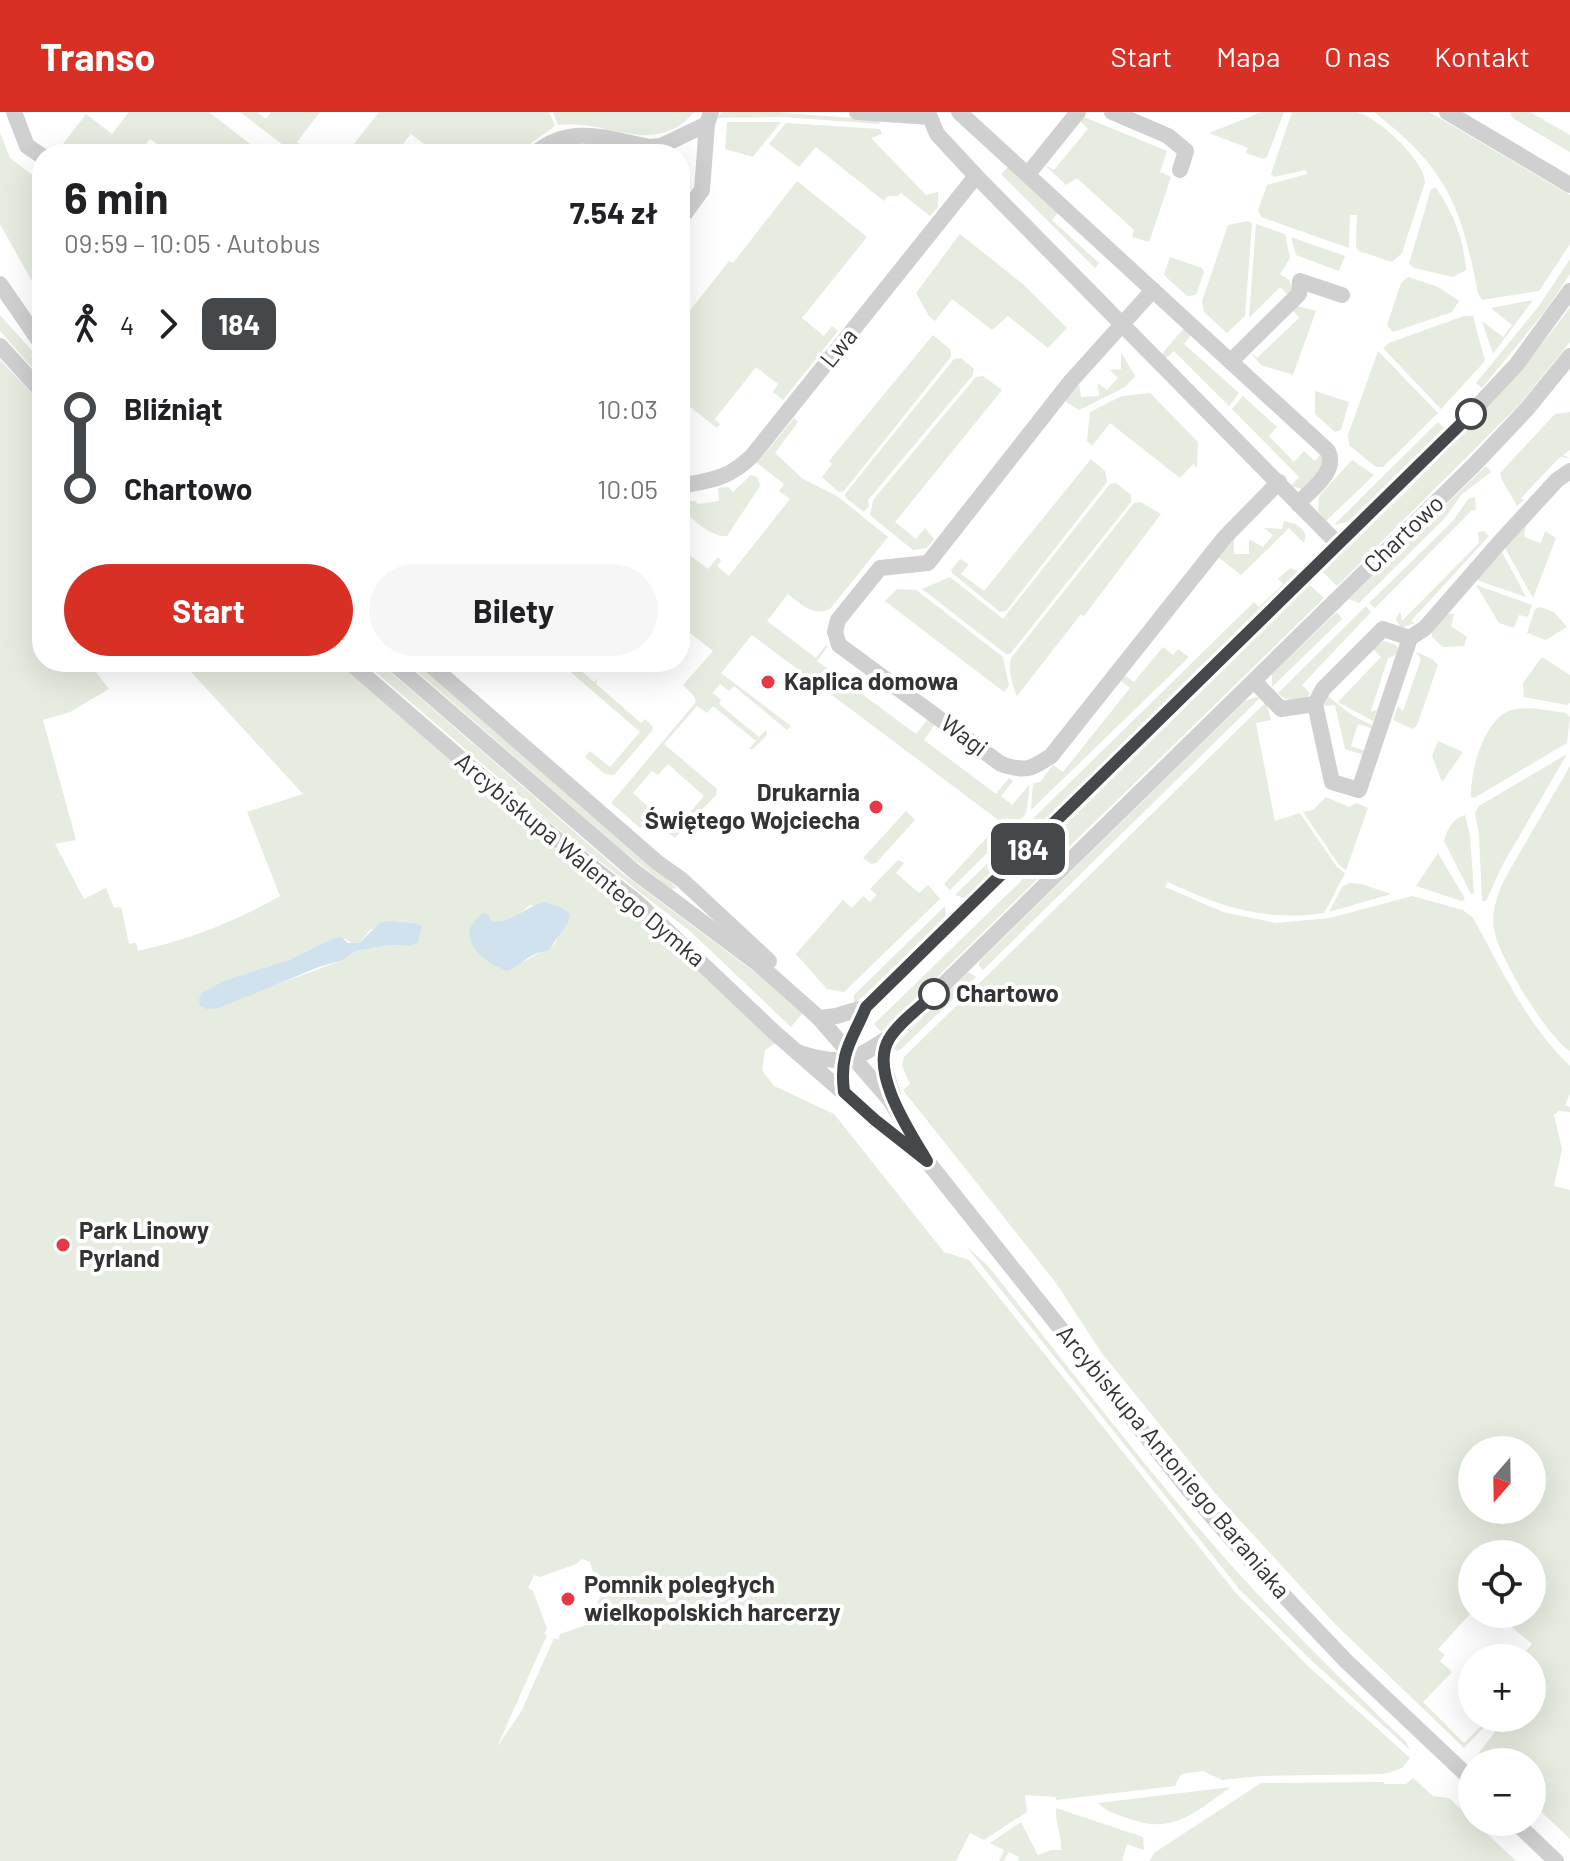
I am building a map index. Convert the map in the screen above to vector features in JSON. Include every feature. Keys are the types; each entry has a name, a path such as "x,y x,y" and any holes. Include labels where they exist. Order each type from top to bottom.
{"street":[{"path":"14,112 27,146 32,149"},
{"path":"857,112 932,114 937,134 976,176 1339,545"},
{"path":"959,112 1328,451 1332,460 1330,469 1298,504"},
{"path":"1028,174 1078,112"},
{"path":"1112,112 1168,136 1186,151 1180,170"},
{"path":"1447,112 1570,185"},
{"path":"664,144 709,118"},
{"path":"690,206 702,190 709,118"},
{"path":"546,144 574,134 632,144"},
{"path":"1537,165 1570,173"},
{"name":"Lwa","path":"690,484 720,479 738,470 752,456 976,176"},
{"path":"1231,361 1299,294 1300,281 1342,295"},
{"path":"0,284 32,330"},
{"path":"1121,324 1153,290"},
{"name":"Chartowo","path":"844,1092 849,1055 866,1007 1339,545 1498,385 1570,291"},
{"name":"Wagi","path":"1121,324 1071,381 928,563 880,568 838,620 835,632 839,645 1001,764 1018,769 1033,768 1051,756 1225,537 1279,482"},
{"path":"0,346 32,381"},
{"name":"Chartowo","path":"849,1055 892,1035 1474,465 1527,409 1570,356"},
{"path":"1410,638 1383,629 1323,689 1315,704 1332,782 1359,790 1410,638 1425,628 1557,480 1570,471"},
{"name":"Arcybiskupa Walentego Dymka","path":"361,672 519,809 639,904 844,1092"},
{"name":"Arcybiskupa Walentego Dymka","path":"404,672 635,872 784,986 819,1018 849,1055"},
{"path":"438,672 658,863 682,880 772,964 784,986"},
{"path":"1254,681 1281,709 1315,704"},
{"path":"819,1018 866,1007"},
{"path":"892,1035 884,1051 884,1068 896,1108"},
{"path":"797,1052 814,1057 849,1055"},
{"name":"Arcybiskupa Antoniego Baraniaka","path":"849,1055 896,1108 927,1161 1189,1490 1346,1661 1458,1767"},
{"name":"Arcybiskupa Antoniego Baraniaka","path":"844,1092 927,1161"},
{"path":"1530,1836 1556,1861"}],"shaded area":[{"path":"129,112 209,112 250,144 157,144 150,139 146,144 63,144 86,114 112,134"},
{"path":"240,112 257,112 266,119 271,112 320,112 297,142 300,144 282,144"},
{"path":"379,112 549,112 555,126 530,144 424,144 411,134 403,144 354,144"},
{"path":"553,112 694,112 679,126 663,133 647,135 577,124 558,125"},
{"path":"722,112 775,112 878,120 880,124 783,117 716,118"},
{"path":"1262,112 1284,112 1267,157 1263,159 1246,153 1248,148 1209,133"},
{"path":"1292,112 1356,112 1365,115 1387,130 1417,163 1425,182 1402,253 1392,262 1359,251 1356,247 1357,215 1350,215 1349,248 1261,217 1258,210 1267,185 1307,174 1306,170 1274,177 1271,174"},
{"path":"1374,112 1429,112 1570,195 1570,244 1539,291 1482,300 1465,236 1447,191 1419,152"},
{"path":"1530,112 1570,135 1570,152 1514,119 1510,114"},
{"path":"1084,117 1167,151 1160,172 1171,177 1149,242 1132,237 1134,230 1077,178 1066,185 1045,165 1054,170 1088,129 1079,120"},
{"path":"727,122 781,122 753,157 725,149"},
{"path":"786,123 880,129 882,134 871,138 926,195 938,192 938,207 930,216 901,193 888,196 884,201 816,147 799,167 769,144"},
{"path":"0,132 10,158 32,174 32,281 0,224"},
{"path":"1010,165 1060,211 1052,220 1099,263 1095,268 1001,174"},
{"path":"797,181 867,237 802,318 824,336 832,326 838,331 783,400 773,392 778,384 756,367 715,419 720,424 717,428 690,407 690,310 729,261 733,263"},
{"path":"1436,188 1448,207 1463,248 1466,270 1453,277 1414,268 1409,264 1431,189"},
{"path":"1252,223 1245,316 1227,333 1204,312 1202,301 1228,225"},
{"path":"1256,224 1285,234 1290,258 1280,274 1289,280 1293,289 1289,296 1280,287 1249,318"},
{"path":"960,234 1024,285 1067,328 1048,348 1008,316 992,330 952,299 935,321 929,316 916,293"},
{"path":"1291,237 1345,256 1339,271 1296,255"},
{"path":"1170,257 1202,268 1204,272 1196,295 1187,296 1164,275"},
{"path":"1570,259 1570,274 1546,310 1482,388 1476,383 1539,306"},
{"path":"1408,277 1438,287 1459,301 1452,312 1393,332 1387,325 1401,283"},
{"path":"1533,300 1493,354 1482,321 1503,337 1512,325 1491,308"},
{"path":"1297,306 1316,311 1293,375 1261,365 1249,351 1257,358 1299,318 1291,308"},
{"path":"1570,307 1570,342 1520,404 1337,586 1323,572 1484,412"},
{"path":"0,315 32,351 32,368 0,331"},
{"path":"1464,316 1473,316 1485,361 1441,409 1383,348 1389,343"},
{"path":"1185,327 1192,334 1184,344 1239,393 1229,406 1174,351 1165,359 1161,355"},
{"path":"933,335 951,350 951,357 844,491 839,492 822,477 832,464 829,461"},
{"path":"1378,351 1438,413 1383,467 1376,467 1349,445 1348,435"},
{"path":"1121,352 1135,376 1125,387 1079,410 1065,401 1079,384 1081,397 1099,396 1098,383 1107,390 1118,378 1110,370 1121,369"},
{"path":"961,358 974,369 973,375 868,500 869,506 864,512 845,494 954,359"},
{"path":"0,360 32,394 32,672 96,672 109,689 70,712 43,720 76,840 55,844 84,899 106,888 114,908 121,907 129,944 136,943 138,951 175,941 228,922 280,896 247,812 303,794 191,672 349,672 533,831 656,929 776,1043 765,1050 762,1070 774,1086 834,1114 944,1252 969,1260 1236,1593 1308,1666 1410,1758 1402,1768 1384,1774 1261,1776 1222,1780 1203,1771 1181,1774 1175,1786 1056,1800 1056,1797 1025,1795 1027,1812 984,1840 970,1833 956,1861 0,1861","holes":["530,905 568,923 555,944 521,963 499,968 490,960 491,921 512,917","393,921 415,923 409,946 390,945 355,951 343,960 270,987 286,961 332,939 359,943 370,930","582,1559 590,1562 600,1597 597,1603 609,1610 603,1623 597,1621 560,1634 558,1640 554,1638 521,1712 497,1747 547,1635 544,1634 547,1628 533,1591 528,1588 534,1575 540,1577"]},
{"path":"983,376 1002,390 895,522 916,539 925,528 934,539 927,548 913,550 870,515 873,500 976,377"},
{"path":"1315,391 1349,402 1341,430 1335,432 1315,414"},
{"path":"1150,393 1198,442 1197,468 1193,464 1180,478 1110,423 1092,446 1087,441 1090,412 1122,396"},
{"path":"1243,396 1277,427 1269,436 1294,462 1304,451 1315,461 1323,452 1325,464 1302,489 1291,486 1299,477 1232,409"},
{"path":"1570,412 1570,450 1563,455 1570,458 1560,457 1517,506 1500,473 1555,414"},
{"path":"794,418 798,422 775,453 803,479 837,496 888,537 830,609 813,610 788,594 767,621 816,658 828,646 817,661 916,734 928,719 935,724 924,740 996,794 1009,778 1013,781 1001,796 1012,805 1030,784 1026,814 950,890 944,884 1001,822 752,635 721,673 791,726 787,730 734,686 729,691 720,684 713,693 721,700 719,704 759,737 766,730 767,735 753,749 749,749 756,741 713,706 707,713 697,706 664,744 717,789 716,795 675,838 657,825 662,819 675,830 704,796 668,764 658,775 652,771 633,793 654,812 649,818 643,813 640,817 646,822 640,828 611,803 696,702 683,685 713,651 690,633 690,556 708,569 718,557 721,561 717,566 729,576 790,499 779,491 784,484 757,463"},
{"path":"1438,422 1444,428 1350,521 1334,525"},
{"path":"1091,459 1105,471 1107,482 1006,611 1000,612 952,573 960,559 969,564 961,574 984,591"},
{"path":"1352,460 1374,475 1326,521 1318,511 1319,496"},
{"path":"1486,466 1491,472 1461,495 1446,517 1359,603 1349,599"},
{"path":"751,475 758,478 760,486 727,536 708,531 690,517 690,501 697,504 719,501 718,488 728,487 733,492"},
{"path":"1116,483 1131,495 1131,502 1010,654 922,589 950,577 1003,619 1110,484"},
{"path":"1469,498 1475,498 1476,510 1472,510 1375,608 1369,603 1452,522"},
{"path":"1141,502 1161,514 1084,616 1081,614 1017,696 1011,677 1011,658 1134,503"},
{"path":"1284,521 1302,529 1306,536 1304,543 1289,528 1241,575 1218,557 1234,539 1234,554 1249,554 1249,539 1263,547 1273,535 1264,528 1282,529"},
{"path":"1526,525 1524,537 1541,543 1545,531 1556,538 1533,598 1505,548"},
{"path":"1484,531 1489,536 1411,621 1415,623 1401,628 1396,619 1400,611 1402,621 1479,543 1478,532"},
{"path":"1502,552 1526,597 1477,578"},
{"path":"1290,568 1298,571 965,898 955,895 1254,602 1259,607 1283,584 1278,579"},
{"path":"1310,585 1324,598 1064,849 1053,864 881,1032 874,1024 1020,882 1051,839"},
{"path":"1476,585 1532,605 1528,617 1519,615 1514,628 1499,623"},
{"path":"897,589 916,590 1003,657 1009,686 1004,692 885,601"},
{"path":"1366,606 1371,612 1302,685 1310,693 1308,697 1295,700 1281,696 1278,693"},
{"path":"1541,607 1554,612 1567,627 1546,640 1527,633 1535,609"},
{"path":"1337,612 1342,619 1272,687 1272,674"},
{"path":"1446,613 1454,614 1451,626 1467,637 1464,646 1443,647 1432,637 1432,631"},
{"path":"1384,641 1396,645 1400,653 1388,658 1371,711 1377,710 1373,721 1338,702 1381,657 1373,649"},
{"path":"1163,647 1173,655 1178,649 1189,657 1031,810 1033,783 1040,782 1053,765 1063,772 1130,688 1120,680 1124,675 1134,682"},
{"path":"1416,652 1438,665 1413,729 1393,720 1398,706 1403,711 1421,659"},
{"path":"1542,657 1570,675 1570,703 1567,705 1524,697 1523,683"},
{"path":"376,672 391,672 623,874 757,974 802,1014 791,1027 691,932 552,824"},
{"path":"417,672 432,672 677,888 671,889"},
{"path":"571,672 582,672 594,682 598,678 596,684 641,723 645,719 653,727 614,775 605,774 585,757 590,751 610,767 640,732"},
{"path":"1328,696 1350,714 1375,727 1358,724 1351,746 1366,751 1365,755 1345,749 1335,705 1324,706"},
{"path":"1260,698 983,970 979,966 979,962 1245,701"},
{"path":"1266,702 1271,720 1256,723 1275,821 1300,813 1337,867 1345,873 1326,910 1302,915 1262,913 1224,905 1168,882 1165,887 1223,912 1276,923 1330,918 1412,896 1463,910 1473,918 1528,1015 1570,1066 1570,1094 1565,1105 1570,1107 1570,1112 1559,1111 1554,1115 1562,1149 1554,1186 1570,1190 1570,1839 1546,1816 1546,1748 1483,1748 1494,1732 1546,1732 1546,1644 1532,1644 1513,1628 1546,1628 1546,1540 1458,1540 1458,1627 1438,1649 1445,1655 1440,1661 1452,1672 1423,1702 1464,1743 1475,1732 1479,1732 1464,1748 1335,1624 1215,1493 1101,1352 1056,1283 903,1090 910,1084 902,1066 904,1057"},
{"path":"1531,708 1566,713 1570,717 1567,743 1471,797 1476,760 1486,734 1502,715 1512,710"},
{"path":"1438,741 1463,752 1442,782 1432,756"},
{"path":"1567,754 1503,864 1486,901 1482,901 1475,813 1479,806"},
{"path":"1570,766 1570,1051 1549,1030 1525,995 1497,941 1493,916 1504,880"},
{"path":"1326,797 1349,807 1356,803 1368,808 1346,870 1339,865 1303,812 1313,810"},
{"path":"906,811 915,820 876,863 871,864 863,858"},
{"path":"1465,815 1470,835 1474,893 1471,894 1444,841 1451,825"},
{"path":"1438,853 1465,899 1462,901 1416,886"},
{"path":"898,860 904,863 896,873 919,893 928,885 940,899 844,992 827,989 796,954 843,900 852,908 863,896 870,902 877,895 870,889"},
{"path":"1349,883 1391,894 1329,912 1342,887"},
{"path":"945,906 946,916 854,1003 854,995"},
{"path":"968,972 976,977 896,1051 894,1048 900,1040"},
{"path":"966,1246 988,1266 1198,1528 1294,1632 1406,1742 1410,1750 1240,1590"},
{"path":"1413,1778 1433,1796 1449,1798 1458,1806 1458,1836 1489,1836 1516,1861 1150,1861 1154,1853 1261,1783 1406,1784"},
{"path":"1231,1787 1196,1812 1160,1824 1121,1816 1098,1803"},
{"path":"1056,1808 1143,1837 1144,1850 1127,1844 1122,1861 1018,1861 1019,1857 1009,1852 1004,1861 999,1861 1004,1850 990,1843 1021,1822 1038,1855 1061,1850"}],"water":[{"path":"545,902 570,914 568,923 548,951 537,953 507,971 488,961 474,947 470,930 483,913 489,915 491,921 498,921"},
{"path":"381,922 422,926 418,942 409,946 390,945 355,951 343,960 219,1008 200,1006 202,993 224,981 286,961 332,939 341,937 348,943 359,943"}],"bus line":[{"name":"184","path":"934,994 892,1035 886,1044 883,1059 896,1108 927,1161 844,1092 845,1052 866,1007 1471,414"}],"place":[{"name":"Kaplica domowa","path":"768,682"},
{"name":"Drukarnia Świętego Wojciecha","path":"876,807"},
{"name":"Chartowo","path":"934,994"},
{"name":"Park Linowy Pyrland","path":"63,1245"},
{"name":"Pomnik poległych wielkopolskich harcerzy","path":"568,1599"}]}
